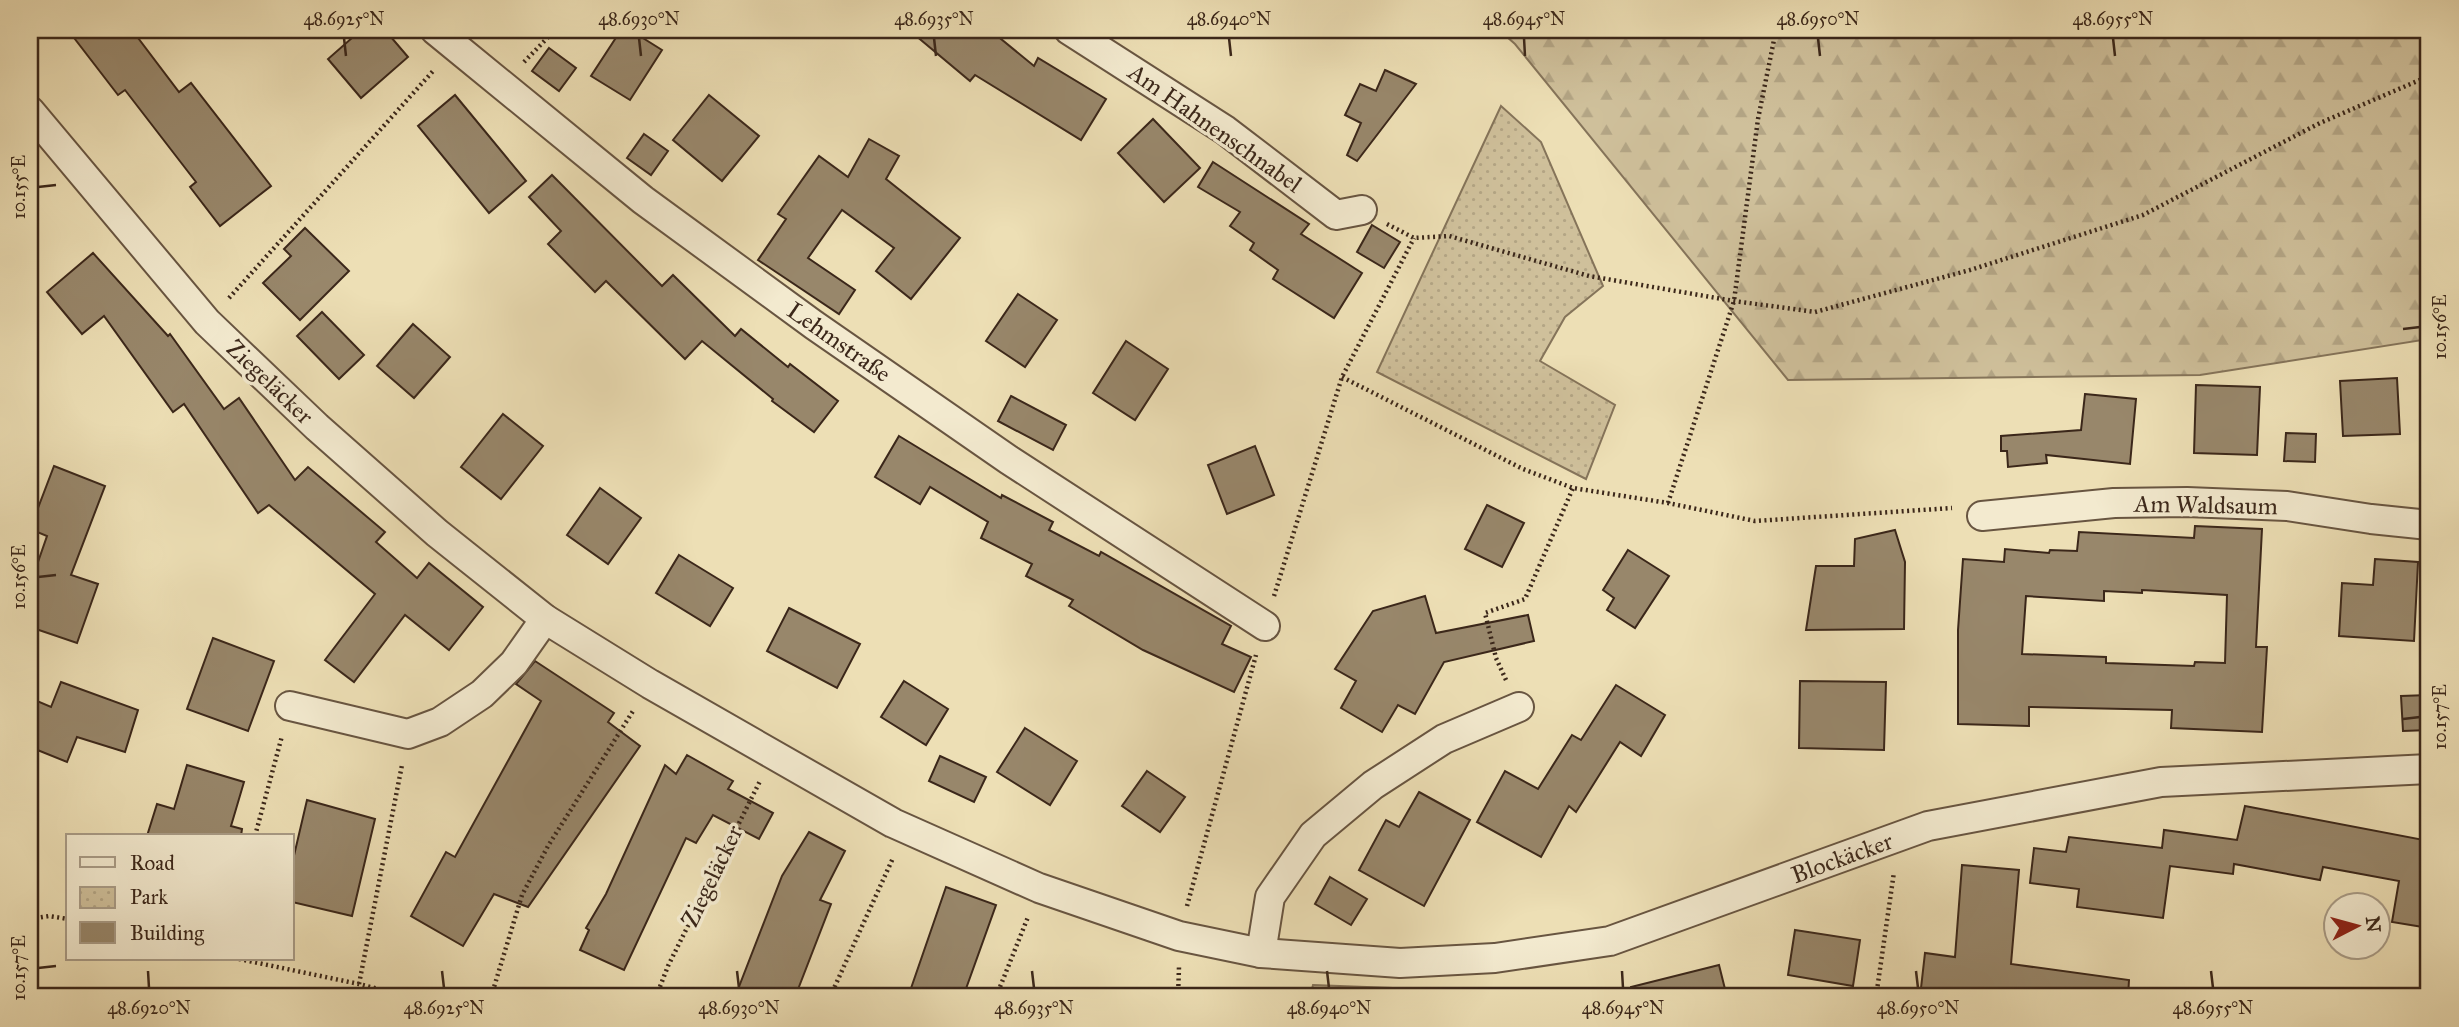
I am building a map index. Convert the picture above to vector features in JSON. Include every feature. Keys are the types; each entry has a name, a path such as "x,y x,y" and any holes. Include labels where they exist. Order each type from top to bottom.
{"street":[{"name":"Am Hahnenschnabel","path":"1069,30 1225,130 1336,215 1362,210"},
{"name":"Lehmstraße","path":"445,38 643,200 814,325 1009,460 1265,626"},
{"name":"Ziegeläcker","path":"30,112 207,322 317,426 427,524 545,619 772,756 906,829 1039,888 1179,936"},
{"name":"Am Waldsaum","path":"1982,516 2114,503 2187,502 2287,506 2429,525"},
{"path":"290,706 408,734 440,722 482,694 514,663 545,619"},
{"path":"1261,953 1270,897 1312,835 1373,785 1444,738 1519,707"},
{"name":"Blockäcker","path":"1179,936 1261,953 1400,963 1495,958 1610,941 1928,826 2161,782 2429,769"}],"path":[{"path":"502,83 555,30"},
{"path":"1668,503 1734,301 1758,119 1776,30"},
{"path":"207,322 445,38"},
{"path":"1982,516 1969,507 1755,521 1668,503 1573,488 1523,469 1342,377 1414,238 1450,236 1589,276 1815,312 1969,270 2143,215 2320,124 2429,76"},
{"path":"1496,658 1485,613 1525,599 1573,488"},
{"path":"491,997 522,895 548,846 650,684"},
{"path":"256,834 290,706"},
{"path":"359,984 408,734"},
{"name":"Ziegeläcker","path":"656,997 674,954 772,756"},
{"path":"830,997 906,829"},
{"path":"1192,891 1199,863"},
{"path":"1876,997 1894,874"},
{"path":"996,997 1039,888"},
{"path":"30,919 49,916 66,919"},
{"path":"244,960 409,997"}],"green space":[{"path":"1499,30 2429,30 2429,339 2200,375 1788,380 1515,44"},
{"path":"1501,106 1541,142 1603,286 1565,317 1540,361 1615,405 1586,479 1377,372"},
{"path":"1313,985 1392,988 1390,997 1310,997"}],"building":[{"path":"68,30 132,30 179,92 191,83 271,186 220,226 190,187 196,182 125,90 118,95"},
{"path":"361,30 385,30 408,57 361,98 328,59"},
{"path":"621,30 630,30 662,50 630,100 591,76"},
{"path":"909,30 990,30 1034,66 1038,58 1106,99 1081,140 975,75 970,81"},
{"path":"549,48 576,68 559,91 532,71"},
{"path":"1385,70 1416,84 1357,161 1347,155 1361,123 1345,115 1360,84 1376,91"},
{"path":"455,95 526,181 489,213 418,126"},
{"path":"709,95 759,136 722,181 673,140"},
{"path":"1153,119 1200,168 1164,202 1118,153"},
{"path":"644,134 668,151 651,175 627,158"},
{"path":"869,139 899,156 886,179 960,238 911,299 876,271 894,248 842,210 808,258 855,290 839,314 758,260 786,219 778,214 819,156 848,177"},
{"path":"1213,162 1309,224 1301,234 1362,273 1334,318 1273,279 1278,270 1250,250 1254,243 1230,226 1240,212 1198,187"},
{"path":"552,175 662,286 673,275 735,336 741,329 788,367 790,364 838,401 814,432 772,401 773,399 702,341 685,359 606,281 595,292 548,244 561,231 529,197"},
{"path":"1372,225 1400,242 1384,268 1357,252"},
{"path":"305,228 349,271 300,320 263,283 291,256 284,249"},
{"path":"93,253 168,336 170,334 224,409 239,398 295,480 308,467 385,532 376,542 417,578 429,563 483,607 449,650 405,615 354,682 325,660 375,594 269,505 258,513 184,404 173,412 104,316 82,334 47,292"},
{"path":"1018,294 1057,320 1025,367 986,341"},
{"path":"322,312 364,355 339,379 297,336"},
{"path":"413,324 450,357 414,398 377,366"},
{"path":"1126,341 1168,369 1135,420 1093,393"},
{"path":"2397,378 2400,434 2343,436 2340,381"},
{"path":"2196,385 2260,387 2257,455 2194,453"},
{"path":"2085,394 2136,399 2130,464 2046,455 2047,463 2008,467 2007,451 2001,451 2001,436 2081,430"},
{"path":"1011,396 1066,425 1053,450 998,421"},
{"path":"503,414 543,446 501,499 461,467"},
{"path":"2286,433 2316,434 2315,462 2284,461"},
{"path":"899,436 1001,498 1002,495 1053,522 1049,530 1099,556 1101,552 1231,626 1222,644 1251,657 1234,692 1143,650 1069,606 1073,600 1026,576 1032,564 981,538 988,522 930,487 920,504 875,477"},
{"path":"1255,446 1274,495 1227,514 1208,465"},
{"path":"54,466 105,486 71,575 98,584 77,643 30,627 30,585 47,536 30,529"},
{"path":"600,488 641,518 608,564 567,535"},
{"path":"1487,505 1524,523 1502,567 1465,549"},
{"path":"2195,526 2262,529 2256,647 2267,647 2262,732 2171,728 2172,710 2029,707 2029,726 1958,724 1958,630 1963,559 2004,562 2005,549 2049,553 2050,550 2077,551 2079,532 2194,538","holes":["2142,590 2227,595 2225,663 2195,662 2194,666 2106,663 2106,657 2022,654 2026,596 2104,601 2104,591 2142,593"]},
{"path":"1895,530 1905,562 1904,629 1806,630 1816,566 1854,566 1855,539"},
{"path":"1628,550 1669,576 1635,628 1607,610 1614,598 1603,590"},
{"path":"679,555 733,588 710,626 656,593"},
{"path":"2375,559 2418,562 2414,641 2339,636 2342,583 2373,585"},
{"path":"1425,596 1436,633 1528,615 1534,641 1444,662 1415,714 1398,705 1382,732 1341,708 1356,681 1335,669 1373,611"},
{"path":"789,608 860,644 837,688 767,651"},
{"path":"213,638 274,661 248,731 187,709"},
{"path":"535,661 614,713 608,722 640,746 528,907 494,894 463,946 411,916 446,852 455,857 541,701 516,684"},
{"path":"904,681 948,709 926,745 881,717"},
{"path":"1800,681 1886,682 1884,750 1799,748"},
{"path":"61,682 138,710 125,752 77,737 67,762 30,747 30,698 51,707"},
{"path":"1616,685 1665,715 1641,756 1620,742 1576,812 1569,806 1541,857 1477,822 1505,771 1538,789 1572,735 1581,740"},
{"path":"2429,695 2429,730 2403,731 2401,696"},
{"path":"1025,728 1077,761 1050,805 997,772"},
{"path":"687,755 733,781 728,789 773,813 759,839 713,815 696,843 686,838 624,970 580,950 589,930 586,928 606,894 665,765 676,774"},
{"path":"940,756 986,777 974,802 929,781"},
{"path":"187,765 244,782 231,826 242,829 241,834 148,834 157,804 174,809"},
{"path":"1147,771 1185,797 1160,832 1122,806"},
{"path":"1419,792 1470,820 1424,906 1359,870 1386,820 1399,827"},
{"path":"307,800 375,819 352,916 294,902 294,855"},
{"path":"2245,806 2429,841 2429,928 2392,922 2399,881 2323,867 2320,880 2234,864 2233,874 2170,866 2163,918 2077,907 2079,889 2030,883 2034,848 2066,852 2069,837 2162,848 2164,830 2237,840"},
{"path":"809,832 845,851 820,900 831,904 795,997 735,997 782,876"},
{"path":"1962,865 2019,870 2011,964 2129,980 2128,997 1920,997 1925,953 1955,957"},
{"path":"1330,877 1367,899 1351,925 1315,904"},
{"path":"946,887 996,905 963,997 908,997"},
{"path":"1795,930 1860,940 1853,986 1788,975"},
{"path":"1719,965 1727,997 1632,997 1631,987"}]}
